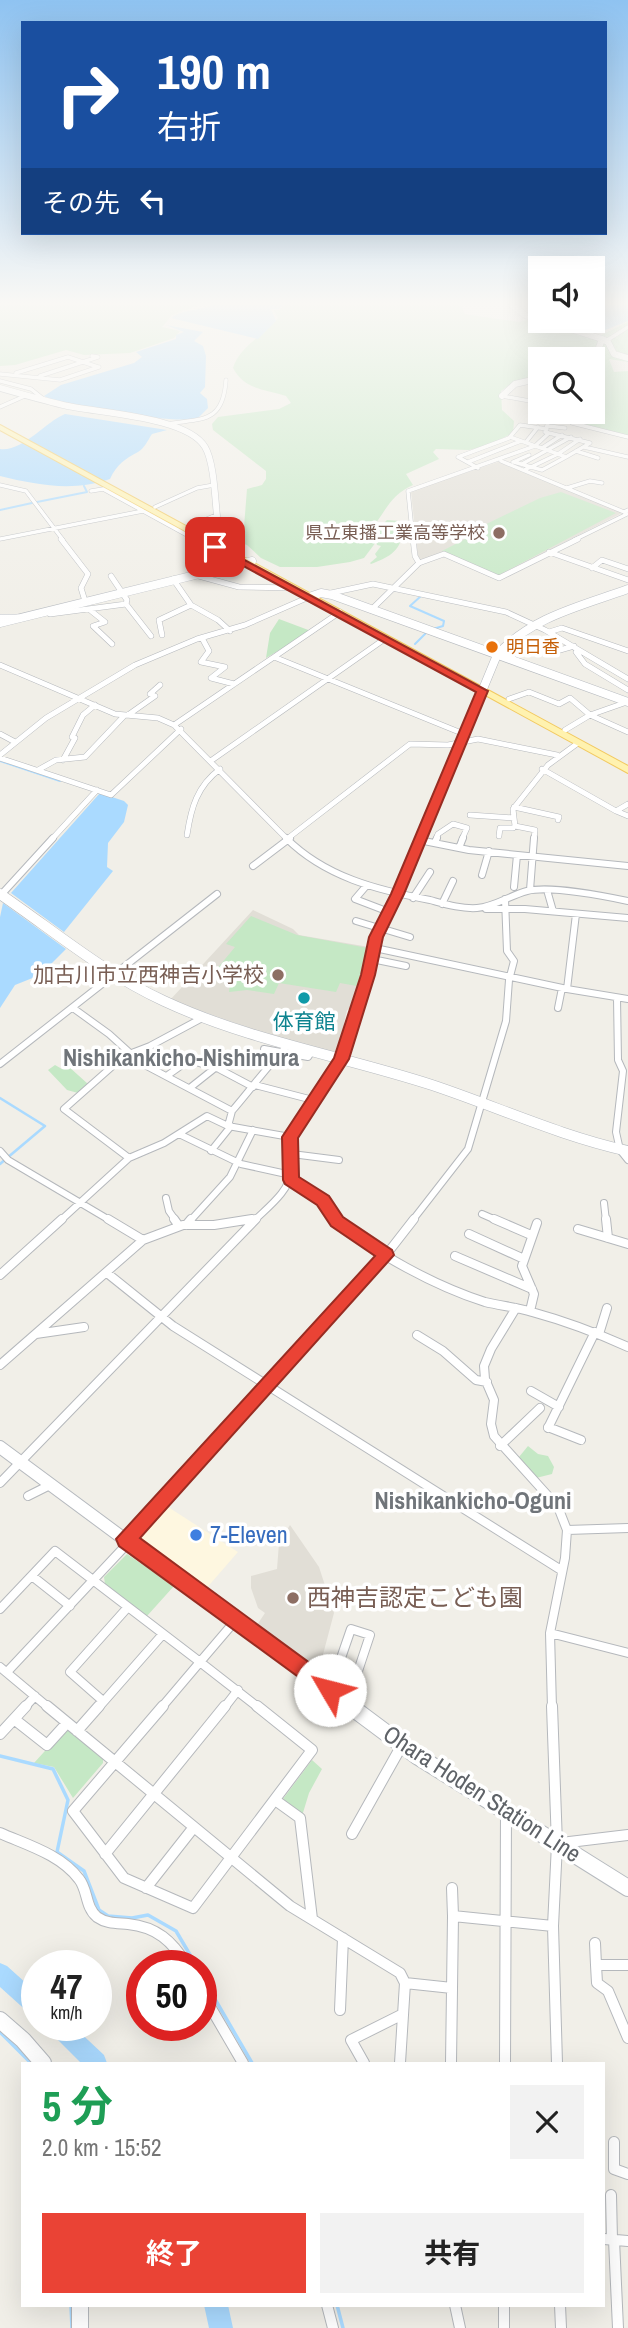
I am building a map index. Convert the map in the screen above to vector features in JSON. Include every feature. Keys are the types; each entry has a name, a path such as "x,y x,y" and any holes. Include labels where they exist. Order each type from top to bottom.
{"main road":[{"path":"0,425 190,528"},
{"path":"107,483 155,507 386,638 484,689 509,699 628,764"},
{"path":"248,562 628,770"}],"street":[{"path":"113,414 167,424 185,430 201,442 209,457 217,516 190,528"},
{"path":"167,424 203,420 211,414"},
{"path":"419,563 415,556 408,491 535,446 544,439 548,429 546,424"},
{"path":"576,424 628,437"},
{"path":"478,468 458,457 510,437 520,425 548,429 590,443 542,470 523,467"},
{"path":"522,441 528,425"},
{"path":"468,462 522,441 538,427"},
{"path":"548,429 565,428"},
{"path":"542,448 562,435"},
{"path":"510,437 566,457"},
{"path":"523,467 571,437"},
{"path":"544,439 553,442"},
{"path":"530,468 580,439"},
{"path":"489,446 508,457"},
{"path":"584,447 596,452 614,451 628,457"},
{"path":"576,451 598,458"},
{"path":"605,455 614,451"},
{"path":"521,452 554,463"},
{"path":"511,463 529,455"},
{"path":"372,610 419,563 444,554 499,579 627,514 626,511 523,467 500,460"},
{"path":"568,488 591,480 602,483"},
{"path":"0,485 23,489 88,574 81,588 85,601"},
{"path":"155,507 197,488 214,485"},
{"path":"91,491 103,489 214,550 222,560 219,568"},
{"path":"0,539 143,512"},
{"path":"549,552 628,580"},
{"path":"592,568 602,560 628,569"},
{"path":"0,623 248,562"},
{"path":"193,575 239,587 294,588"},
{"path":"111,576 118,582 127,600 125,604"},
{"path":"173,579 191,605 218,620 230,631"},
{"path":"331,593 370,584 395,587 506,612 548,632 628,679"},
{"path":"0,1483 256,1219 291,1178 290,1137 342,1059 380,928 398,894 497,655 509,641 533,625 628,589"},
{"path":"181,729 111,795 0,756 77,697 135,665 202,638 230,631 312,596 326,593 627,702"},
{"path":"50,614 125,604"},
{"path":"125,604 151,636"},
{"path":"162,635 159,620 191,605"},
{"path":"90,610 105,622 93,626 112,644"},
{"path":"174,725 340,612"},
{"path":"0,617 18,617"},
{"path":"548,632 562,628 628,651"},
{"path":"202,638 209,651 201,662 225,667 211,678 234,684"},
{"path":"212,761 386,638"},
{"path":"546,654 572,647"},
{"path":"572,647 585,663 628,690"},
{"path":"274,657 462,738 557,755"},
{"path":"0,665 126,716 158,718 181,729 286,839 313,863 368,885 442,904 628,918"},
{"path":"38,770 56,760 85,757 112,727 155,696 150,694 160,685"},
{"path":"509,699 529,692 559,704 570,698 590,715 628,732"},
{"path":"565,730 590,715 627,702"},
{"path":"64,760 75,738 72,737 78,722 88,709 95,705"},
{"path":"112,727 121,727"},
{"path":"0,734 13,744"},
{"path":"253,866 405,746 445,745 462,738"},
{"path":"514,827 514,807 542,769 557,755 578,743"},
{"path":"187,835 196,795 205,782 220,769"},
{"path":"542,769 628,816"},
{"path":"95,791 0,895 116,975 165,1001 204,1017 483,1102 624,1150"},
{"path":"616,811 628,804"},
{"path":"514,807 559,817 558,820"},
{"path":"470,815 514,818"},
{"path":"435,843 438,834 453,824 467,828 459,848"},
{"path":"502,836 514,827 535,830 530,890"},
{"path":"419,840 459,848 628,866"},
{"path":"482,874 489,851"},
{"path":"514,887 517,855"},
{"path":"413,898 430,872"},
{"path":"515,872 531,873"},
{"path":"442,904 453,881"},
{"path":"368,885 355,899 389,912"},
{"path":"480,908 530,890 594,894 628,901"},
{"path":"547,890 553,911"},
{"path":"0,1064 217,894"},
{"path":"400,2062 405,1983 400,1973 290,1906 4,1669 93,1581 386,1255 468,1149 506,1021 514,961 507,951 505,899"},
{"path":"558,1008 564,988 576,914"},
{"path":"356,920 410,937"},
{"path":"374,948 628,999"},
{"path":"372,959 406,966"},
{"path":"617,998 618,1060 622,1070 616,1132 628,1160"},
{"path":"73,1008 110,1034 141,1063 232,1111"},
{"path":"128,1158 112,1143 66,1114 64,1109 130,1054 204,1017"},
{"path":"617,1018 628,1021"},
{"path":"211,1151 229,1126 232,1111 254,1086 261,1072 289,1044"},
{"path":"264,1049 308,1057 312,1051"},
{"path":"98,1056 118,1062"},
{"path":"168,1075 187,1059 215,1068 254,1086 313,1100"},
{"path":"191,1087 215,1068"},
{"path":"0,1275 128,1158 179,1134 207,1116 229,1126 290,1137"},
{"path":"182,1226 230,1177 253,1130"},
{"path":"179,1134 238,1163 291,1178 323,1200 337,1221 386,1255 443,1287 486,1302 530,1311 597,1333 628,1347"},
{"path":"292,1154 339,1160"},
{"path":"5,1155 143,1240"},
{"path":"166,1198 169,1211 182,1226"},
{"path":"604,1203 608,1238"},
{"path":"482,1214 531,1235"},
{"path":"0,1365 143,1240 182,1226 256,1219"},
{"path":"530,1311 532,1289 523,1269 531,1235 537,1223"},
{"path":"578,1229 628,1244"},
{"path":"469,1234 524,1259"},
{"path":"455,1256 532,1289"},
{"path":"107,1273 160,1317 561,1570"},
{"path":"516,1308 486,1361 484,1375 494,1400 491,1427 500,1446 560,1510 568,1542 551,1612 550,1633 557,1844 553,1926 556,2062"},
{"path":"581,1440 548,1427 582,1354 597,1333 607,1308"},
{"path":"36,1334 84,1327"},
{"path":"417,1335 443,1351 476,1380 487,1382"},
{"path":"531,1391 559,1407"},
{"path":"500,1446 540,1408"},
{"name":"Ohara Hoden Station Line","path":"0,1447 402,1745 628,1888"},
{"path":"28,1496 53,1484"},
{"path":"567,1530 628,1528"},
{"path":"0,1609 55,1551 199,1662 238,1690 312,1749 193,1908 124,1878 73,1811 199,1662 235,1621"},
{"path":"32,1576 69,1606"},
{"path":"103,1700 70,1672 128,1607"},
{"path":"330,1690 351,1629 370,1635 347,1704"},
{"path":"550,1633 628,1653"},
{"path":"77,1731 163,1634"},
{"path":"105,1854 238,1690"},
{"path":"0,1734 35,1696"},
{"path":"14,1719 47,1745 67,1723"},
{"path":"352,1834 402,1745"},
{"path":"275,1800 300,1818 312,1919"},
{"path":"505,2062 506,1813"},
{"path":"146,1888 194,1827"},
{"path":"0,1833 50,1855 81,1880 94,1915 107,1922 145,1926 173,1941 178,1950"},
{"path":"557,1844 628,1835"},
{"path":"451,2062 452,1888"},
{"path":"453,1916 553,1926"},
{"path":"340,2010 343,1938"},
{"path":"595,1944 597,1983 608,1991 628,2038"},
{"path":"596,1965 628,1965"},
{"path":"405,1983 452,1988"},
{"path":"363,2062 351,2040 403,2014"},
{"path":"217,2018 242,2062"},
{"path":"0,2020 42,2062"},
{"path":"614,2142 614,2169 623,2175"},
{"path":"611,2195 610,2240 618,2328"},
{"path":"610,2240 628,2241"},
{"path":"80,2307 80,2328"},
{"path":"328,2307 333,2328"},
{"path":"455,2307 460,2328"},
{"path":"504,2307 504,2328"},
{"path":"560,2307 561,2328"}],"shaded area":[{"name":"県立東播工業高等学校","path":"498,462 622,513 497,577 443,553 427,561 418,558 411,491"},
{"name":"加古川市立西神吉小学校","path":"253,910 293,929 299,935 369,947 354,1007 347,1010 344,1023 348,1027 340,1050 330,1052 255,1030 170,1000"},
{"path":"165,1505 238,1552 205,1590 138,1541 137,1537"},
{"name":"西神吉認定こども園","path":"290,1525 319,1567 334,1613 321,1662 314,1668 257,1625 265,1613 258,1608 251,1588 251,1576 277,1569 279,1543"}],"green space":[{"path":"244,414 506,414 514,421 513,433 489,445 469,450 436,449 433,452 439,459 406,474 413,485 396,496 376,523 400,521 402,536 394,552 371,564 381,546 376,542 364,558 317,567 280,567 261,558 247,545 226,538 224,528 244,527 247,489 262,485 266,479 266,471 213,430 212,424 218,417"},
{"path":"605,414 628,414 628,436 618,436 582,424 605,424"},
{"path":"561,492 616,513 497,576 442,551 475,534 474,530 540,498"},
{"path":"279,619 311,631 266,658 270,633"},
{"path":"251,916 297,935 368,948 357,986 340,983 336,992 279,983 274,994 247,990 229,992 230,984 211,976 235,947 226,944"},
{"path":"55,1065 62,1069 68,1066 88,1084 78,1093 67,1090 48,1070"},
{"path":"528,1446 538,1454 548,1456 554,1467 552,1474 536,1478 519,1457"},
{"path":"127,1554 174,1586 147,1616 105,1584 104,1577"},
{"path":"64,1730 68,1730 103,1758 103,1763 73,1798 54,1767 34,1763"},
{"path":"312,1760 322,1769 309,1793 302,1816 283,1799"}],"water":[{"path":"65,414 167,430 152,434 142,449 122,462 110,479 96,483 55,486 0,476 0,449 17,446"},
{"path":"115,414 202,414 196,420"},
{"path":"100,793 124,801 128,805 124,822 108,843 107,867 113,871 64,932 11,893"},
{"path":"3,903 66,949 40,975 15,985 0,1008 0,917"}],"waterway":[{"path":"37,502 87,492 84,486"},
{"path":"0,510 32,503"},
{"path":"421,596 410,606 444,621 443,626 433,629"},
{"path":"415,644 427,632"},
{"path":"0,761 60,781"},
{"path":"0,1098 45,1126 0,1164"},
{"path":"0,1756 53,1769 68,1800 57,1852 84,1871 99,1910 108,1916 132,1918 148,1915 176,1931 187,1950"},
{"path":"0,1973 21,1992"},
{"path":"217,2003 251,2062"},
{"path":"0,2032 30,2062"},
{"path":"73,2041 95,2062"},
{"path":"71,2307 72,2328"},
{"path":"216,2307 221,2328"},
{"path":"338,2307 343,2328"}],"place":[{"name":"県立東播工業高等学校","path":"499,533"},
{"name":"明日香","path":"492,647"},
{"name":"加古川市立西神吉小学校","path":"278,975"},
{"name":"体育館","path":"304,998"},
{"name":"7-Eleven","path":"196,1535"},
{"name":"西神吉認定こども園","path":"293,1598"}],"district":[{"name":"Nishikankicho-Nishimura","path":"181,1058"},
{"name":"Nishikankicho-Oguni","path":"473,1501"}],"route":[{"path":"215,547 483,691 398,894 379,928 368,975 342,1059 290,1137 291,1180 323,1200 337,1221 386,1255 126,1539 330,1690"}]}
